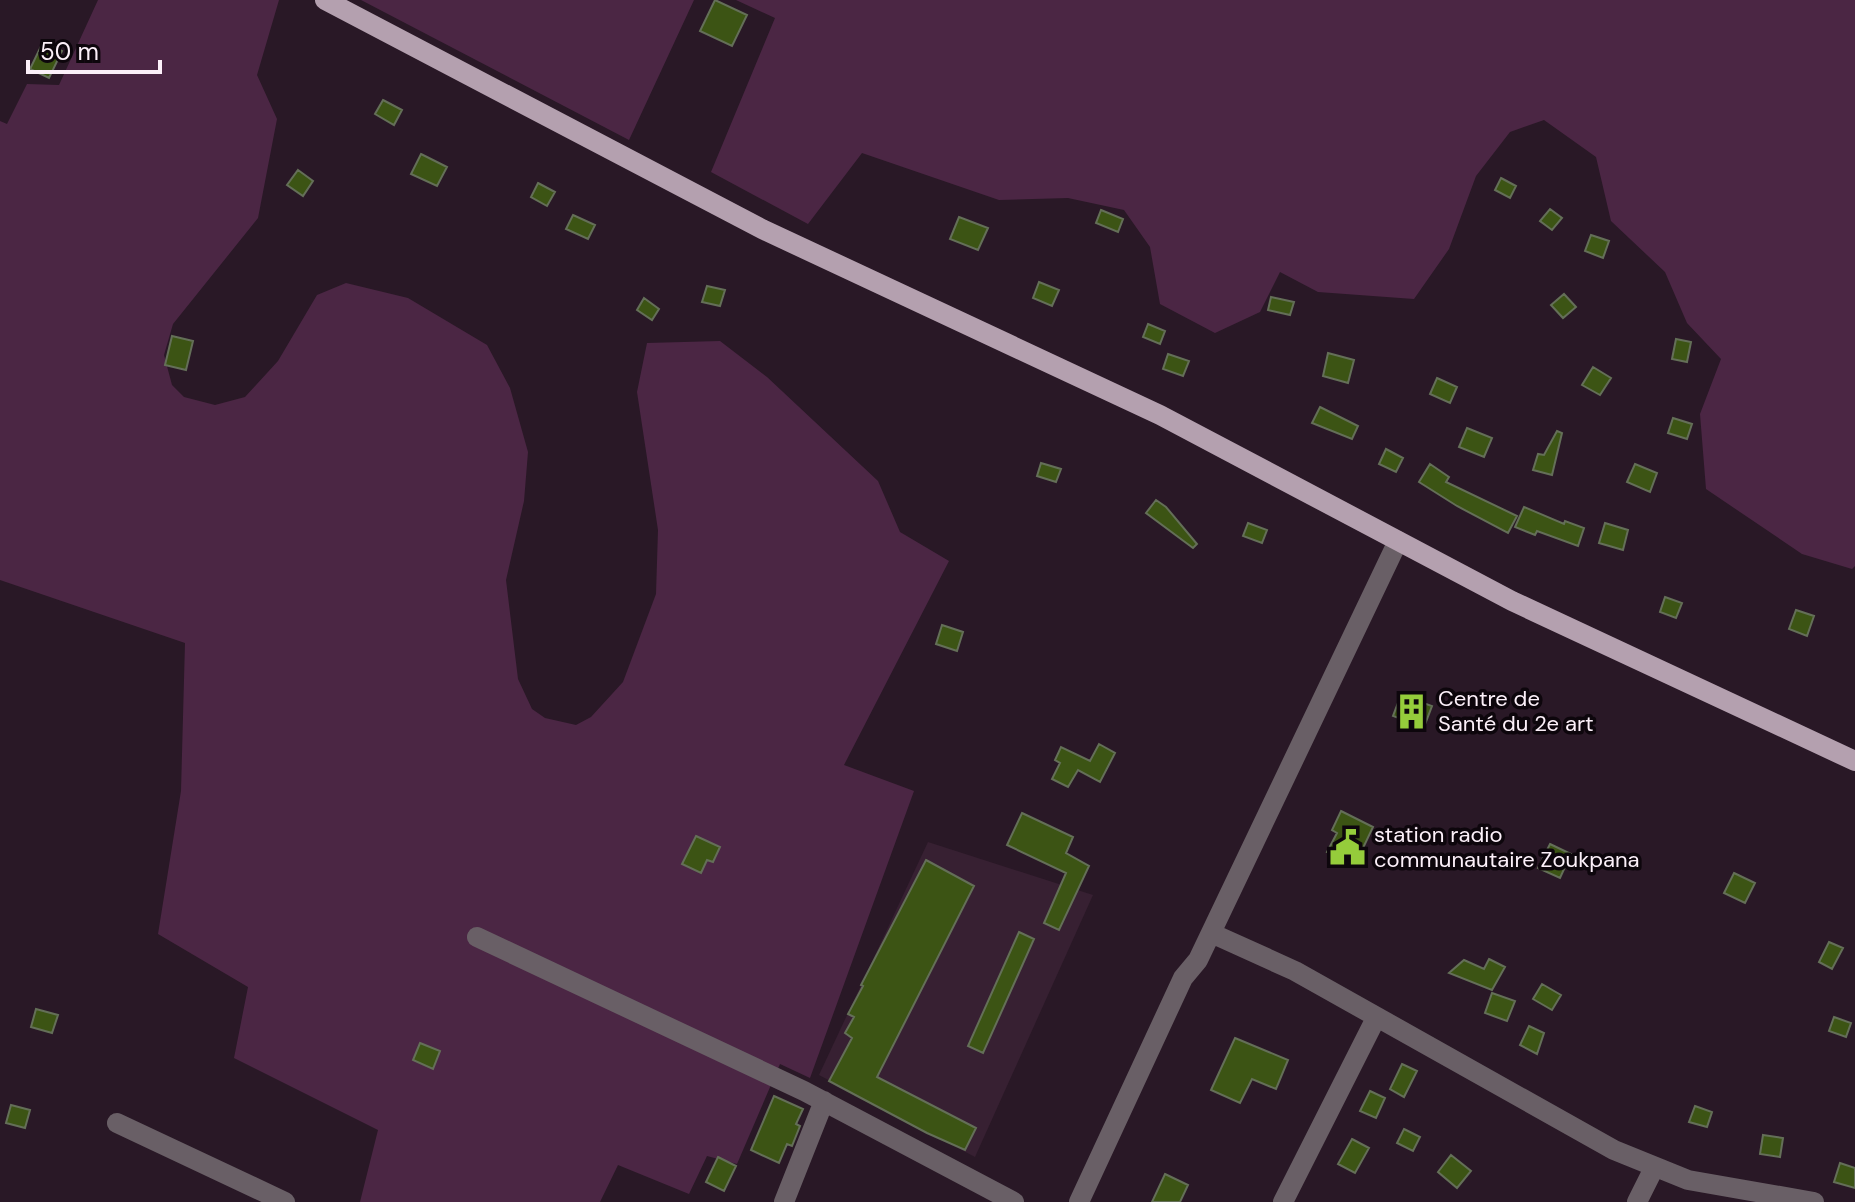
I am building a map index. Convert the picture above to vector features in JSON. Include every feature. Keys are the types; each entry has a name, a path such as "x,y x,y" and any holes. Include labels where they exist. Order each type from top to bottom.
{"main road":[{"path":"325,0 762,229 1160,415 1512,601 1855,761"}],"street":[{"path":"1079,1202 1183,978 1198,960 1398,541"},
{"path":"1211,933 1295,971 1566,1126 1654,1168 1688,1180 1814,1202"},
{"path":"477,937 824,1101 1014,1202"},
{"path":"1283,1202 1376,1018"},
{"path":"784,1202 824,1101"},
{"path":"117,1123 285,1202"},
{"path":"1637,1202 1654,1168"}],"shaded area":[{"path":"98,0 279,0 257,75 277,119 258,218 173,324 164,355 172,385 184,397 215,405 245,397 278,361 317,295 346,283 408,298 487,345 510,388 528,452 524,501 506,580 518,679 532,709 545,718 576,725 591,717 623,682 656,594 658,530 637,392 647,343 720,341 767,377 878,481 900,532 949,561 844,765 914,791 810,1078 780,1064 737,1164 707,1156 689,1194 618,1165 600,1202 360,1202 378,1130 234,1058 248,987 158,934 181,791 185,643 0,580 0,121 7,124 27,84 59,85"},
{"path":"361,0 694,0 629,140"},
{"path":"736,0 1855,0 1855,566 1852,569 1802,554 1706,489 1700,414 1721,359 1687,323 1665,272 1611,221 1596,157 1544,120 1510,132 1476,176 1449,249 1414,299 1318,292 1280,272 1260,312 1215,333 1160,304 1150,247 1124,210 1068,198 999,200 862,153 808,224 711,172 775,18"},
{"path":"928,842 1093,895 975,1157 819,1075"}],"building":[{"path":"715,0 747,15 732,46 700,31"},
{"path":"43,42 62,51 49,78 30,69"},
{"path":"383,100 402,110 394,125 375,114"},
{"path":"421,154 447,167 437,186 411,174"},
{"path":"298,170 313,181 303,196 287,185"},
{"path":"1501,178 1516,186 1510,198 1495,190"},
{"path":"538,183 555,192 547,206 531,197"},
{"path":"1550,209 1562,218 1552,230 1540,221"},
{"path":"1101,210 1123,219 1118,232 1096,223"},
{"path":"573,215 595,225 588,239 566,229"},
{"path":"959,217 988,228 978,250 950,239"},
{"path":"1591,235 1609,241 1603,258 1585,251"},
{"path":"1039,282 1059,290 1052,306 1033,298"},
{"path":"707,286 725,290 720,306 702,302"},
{"path":"1564,294 1576,307 1563,318 1551,305"},
{"path":"1271,297 1294,302 1290,315 1268,310"},
{"path":"644,298 659,309 652,320 637,310"},
{"path":"1148,324 1165,331 1160,344 1143,337"},
{"path":"172,336 193,341 186,370 165,365"},
{"path":"1676,339 1691,342 1687,362 1672,359"},
{"path":"1328,353 1354,360 1348,383 1323,376"},
{"path":"1168,354 1189,361 1183,376 1163,369"},
{"path":"1593,367 1611,378 1600,395 1582,385"},
{"path":"1437,378 1457,387 1450,403 1430,394"},
{"path":"1320,407 1358,426 1352,439 1312,423"},
{"path":"1673,418 1692,424 1687,439 1668,433"},
{"path":"1467,428 1492,438 1484,457 1459,447"},
{"path":"1557,431 1562,433 1552,475 1533,470 1538,454 1544,455"},
{"path":"1386,449 1403,458 1396,472 1379,464"},
{"path":"1041,463 1061,469 1056,482 1037,476"},
{"path":"1430,464 1449,477 1446,482 1517,516 1508,533 1419,482"},
{"path":"1635,464 1657,473 1650,492 1627,482"},
{"path":"1156,500 1166,507 1197,544 1193,548 1146,513"},
{"path":"1524,507 1564,524 1565,521 1584,528 1578,546 1537,531 1535,535 1515,527"},
{"path":"1248,523 1267,530 1262,543 1243,536"},
{"path":"1605,523 1628,530 1623,550 1599,543"},
{"path":"1665,597 1682,603 1676,618 1660,612"},
{"path":"1796,610 1814,616 1807,636 1789,629"},
{"path":"942,625 963,632 957,651 936,644"},
{"name":"Centre de Santé du 2e art","path":"1401,695 1432,706 1424,727 1393,716"},
{"path":"1099,744 1115,753 1100,782 1078,770 1068,787 1052,779 1060,763 1055,760 1061,747 1090,761"},
{"path":"1341,811 1373,827 1355,865 1327,852 1337,833 1332,830"},
{"path":"1022,813 1073,837 1066,853 1089,866 1059,930 1044,923 1066,873 1007,845"},
{"path":"696,836 720,847 713,862 707,860 701,873 682,864"},
{"path":"1550,844 1571,854 1560,878 1538,868"},
{"path":"926,860 974,886 877,1077 976,1128 965,1150 829,1081 852,1038 845,1033 854,1017 848,1014"},
{"path":"1734,873 1755,883 1745,903 1724,893"},
{"path":"1019,932 1034,939 983,1053 968,1046"},
{"path":"1829,942 1843,948 1832,969 1819,962"},
{"path":"1489,959 1505,967 1492,990 1449,973 1464,960 1484,969"},
{"path":"1542,984 1561,995 1552,1010 1533,999"},
{"path":"1492,993 1515,1001 1507,1021 1485,1013"},
{"path":"36,1009 58,1015 52,1033 31,1027"},
{"path":"1834,1017 1851,1023 1846,1037 1829,1031"},
{"path":"1529,1026 1544,1033 1537,1054 1520,1045"},
{"path":"1235,1038 1288,1060 1276,1089 1252,1079 1240,1103 1211,1090"},
{"path":"420,1043 440,1051 433,1069 413,1060"},
{"path":"1402,1064 1417,1071 1404,1097 1390,1089"},
{"path":"1370,1091 1385,1098 1376,1118 1360,1111"},
{"path":"774,1096 803,1109 796,1124 800,1126 792,1146 787,1144 779,1163 751,1150"},
{"path":"11,1105 30,1110 25,1128 6,1123"},
{"path":"1695,1106 1712,1112 1707,1127 1689,1122"},
{"path":"1404,1129 1420,1137 1413,1151 1397,1143"},
{"path":"1763,1135 1783,1138 1780,1157 1760,1154"},
{"path":"1352,1139 1369,1148 1355,1173 1338,1164"},
{"path":"1451,1155 1471,1171 1457,1188 1438,1172"},
{"path":"718,1157 736,1166 724,1191 706,1182"},
{"path":"1840,1163 1855,1168 1855,1188 1834,1182"},
{"path":"1165,1174 1188,1185 1180,1202 1152,1202"}],"place":[{"name":"Centre de Santé du 2e art","path":"1412,711"},
{"name":"station radio communautaire Zoukpana","path":"1348,847"}]}
